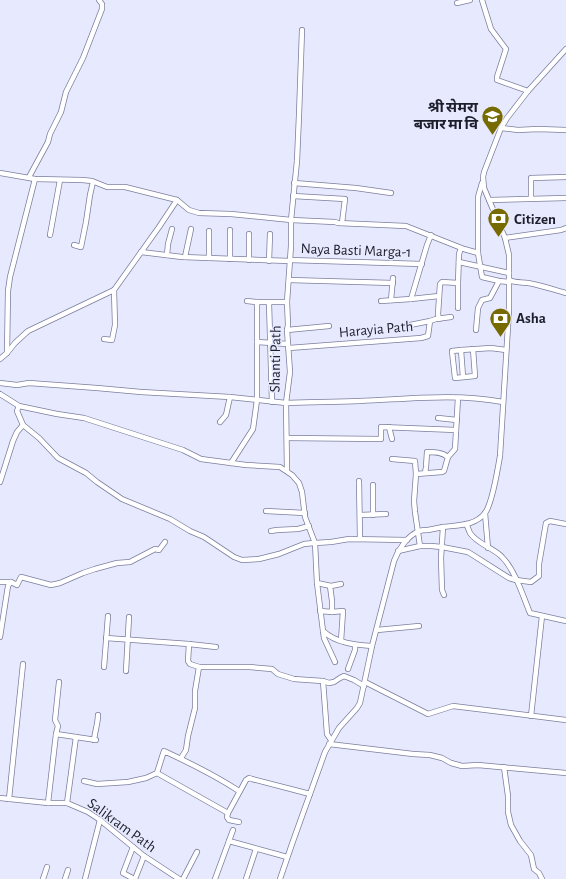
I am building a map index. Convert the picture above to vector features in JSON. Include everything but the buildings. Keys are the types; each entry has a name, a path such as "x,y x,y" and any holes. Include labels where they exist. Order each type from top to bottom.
{"street":[{"path":"29,177 48,142 50,134 61,112 66,92 88,47 102,9 102,4 99,0"},
{"path":"458,3 470,0"},
{"path":"482,0 491,29 506,49 497,80 528,91"},
{"name":"Shanti Path","path":"0,383 17,385 29,383 230,397 286,403 290,372 287,302 291,220 297,161 300,108 302,30"},
{"path":"566,49 528,91 501,128 485,166 478,197 478,253 482,277 499,281 528,283 566,293"},
{"path":"501,128 518,130 566,130"},
{"path":"0,173 35,179 82,180 107,187 125,187 176,200 189,210 199,213 231,214 338,223 406,226 468,251 478,253"},
{"path":"280,879 325,752 339,728 360,703 372,646 394,561 398,551 407,540 418,531 466,524 476,521 485,513 489,504 499,462 509,310 509,255 505,238 484,188 483,177"},
{"path":"531,198 531,178 566,177"},
{"path":"7,353 8,291 10,277 35,179"},
{"path":"50,235 60,180"},
{"path":"74,245 80,247 93,182"},
{"path":"294,183 356,188 391,193"},
{"path":"293,196 345,199 342,223"},
{"path":"489,200 566,198"},
{"path":"0,360 28,331 114,290 159,228 176,200"},
{"path":"505,238 566,228"},
{"path":"167,255 172,229"},
{"path":"185,257 191,229"},
{"path":"230,230 230,259"},
{"path":"209,231 209,258"},
{"path":"249,234 249,260"},
{"path":"269,261 270,234"},
{"path":"412,299 431,235"},
{"path":"458,308 459,254 461,248"},
{"name":"Naya Basti Marga-1","path":"141,252 185,257 269,261 422,264"},
{"path":"459,262 509,273"},
{"path":"289,280 393,281 392,300"},
{"path":"476,330 478,308 482,300 490,298 499,281"},
{"path":"439,319 440,284 442,282 458,283"},
{"path":"104,339 112,340 115,325 114,290"},
{"path":"381,301 439,296"},
{"path":"247,300 269,303 287,302"},
{"path":"231,463 253,429 257,400 257,302"},
{"path":"269,303 272,402"},
{"name":"Harayia Path","path":"288,346 420,338 428,336 430,321 451,317"},
{"path":"410,325 430,321"},
{"path":"287,330 329,326"},
{"path":"257,342 288,346"},
{"path":"474,349 475,376 455,378 452,351 461,350 474,349 490,348 506,350"},
{"path":"461,350 463,377"},
{"path":"0,394 19,406 84,418 183,450 201,459 246,465 280,467 287,471 299,483 302,492 305,517 314,543 317,584 324,638 335,662"},
{"path":"220,422 226,415 230,397"},
{"path":"287,471 286,403 419,398 481,399 503,402"},
{"path":"416,474 444,471 448,457 455,449 458,398"},
{"path":"19,406 18,411 23,425 39,438 58,458 86,473 122,499 170,519 234,557 242,560 259,559 279,554 304,544 360,538 365,540 407,540"},
{"path":"438,418 457,420"},
{"path":"0,482 13,441 17,432 23,425"},
{"path":"287,438 381,440 381,427 456,430"},
{"path":"390,428 392,439"},
{"path":"425,473 427,452 445,454 448,457"},
{"path":"392,459 415,460 416,474 414,501 420,546"},
{"path":"359,481 360,538"},
{"path":"373,485 373,515"},
{"path":"266,511 305,513"},
{"path":"485,513 488,548"},
{"path":"360,515 386,514"},
{"path":"398,551 420,546 442,546 468,552 509,578 532,582 539,576 539,564 546,523 566,524"},
{"path":"466,524 470,534 503,558 516,580 530,613 566,621"},
{"path":"271,531 298,529 309,526"},
{"path":"442,527 442,590 444,594"},
{"path":"0,582 11,582 17,585 21,577 50,585 60,583 95,569 117,563 130,562 155,549 159,550 165,542"},
{"path":"0,637 8,586 11,582"},
{"path":"317,584 330,586 341,584"},
{"path":"330,586 332,612"},
{"path":"320,611 332,612 343,610 340,641"},
{"path":"104,667 108,616"},
{"path":"531,716 542,616"},
{"path":"126,671 129,617"},
{"path":"377,630 419,626"},
{"path":"323,631 329,636 340,641 372,646"},
{"path":"106,638 216,646"},
{"path":"189,644 188,661 190,664 199,667 249,667 272,669 278,674 294,679 323,681 329,683 334,682 344,676 381,690 428,714 453,706 566,720"},
{"path":"348,669 355,650 355,644"},
{"path":"9,799 23,664"},
{"path":"180,758 186,750 195,708 195,691 199,667"},
{"path":"323,681 327,734 330,742"},
{"path":"48,803 58,726 55,720 59,682"},
{"path":"56,734 95,740 95,728 98,714"},
{"path":"68,803 76,737"},
{"path":"330,742 430,755 462,766 478,765 566,773"},
{"path":"84,781 97,784 128,782 146,778 157,773 164,751 180,758 239,791"},
{"path":"504,767 508,796 508,812 511,825 520,841 531,855 534,869 539,873 542,879"},
{"path":"157,773 228,813"},
{"path":"239,822 229,820 227,817 228,813 239,791 246,780 250,778 310,794"},
{"name":"Salikram Path","path":"0,798 48,803 68,803 88,812 144,856 179,879"},
{"path":"86,879 100,820"},
{"path":"215,879 233,830"},
{"path":"229,841 288,857"},
{"path":"133,847 123,873 134,879 144,856"},
{"path":"246,879 256,849"},
{"path":"183,879 198,852"},
{"path":"43,879 47,867"},
{"path":"65,879 68,870"}],"place":[{"name":"श्री सेमरा बजार मा वि","path":"493,136"},
{"name":"Citizen","path":"498,238"},
{"name":"Asha","path":"500,338"}]}
